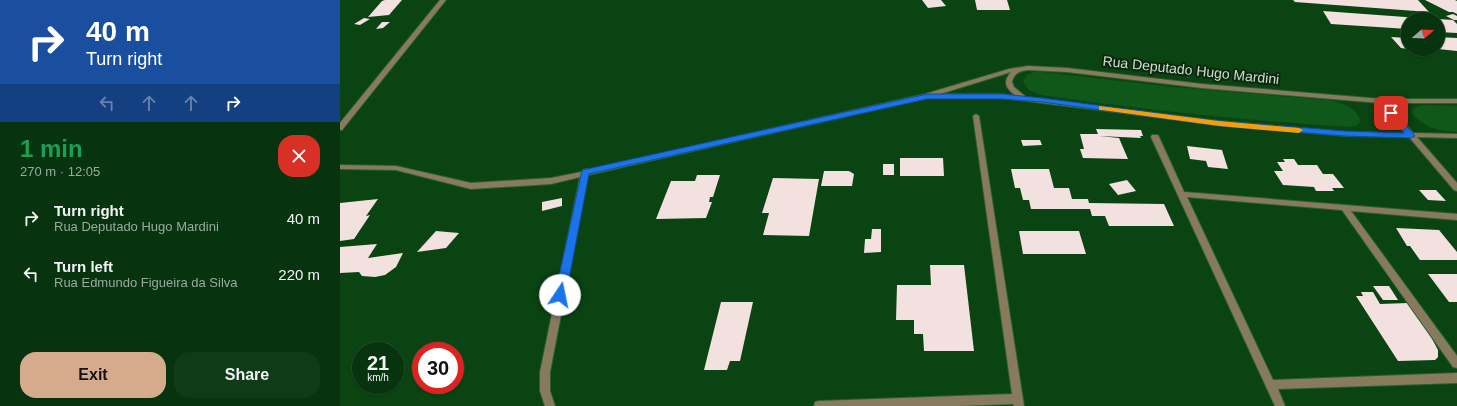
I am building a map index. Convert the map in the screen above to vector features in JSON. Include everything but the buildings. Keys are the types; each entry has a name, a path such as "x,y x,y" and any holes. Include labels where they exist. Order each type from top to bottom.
{"street":[{"path":"340,128 443,0"},
{"name":"Rua Deputado Hugo Mardini","path":"340,167 396,168 471,186 551,181 585,172 927,96 1020,69 1043,67 1202,86 1382,101 1457,101"},
{"path":"1020,69 1010,75 1008,84 1015,93 1027,99"},
{"name":"Rua Deputado Hugo Mardini","path":"927,96 1002,96 1219,124 1345,134 1457,136"},
{"path":"1382,101 1457,188"},
{"path":"819,406 1018,403 976,116"},
{"path":"1155,137 1280,406"},
{"path":"550,406 545,391 545,372 585,172"},
{"path":"1181,194 1457,217"},
{"path":"1344,207 1457,364"},
{"path":"1270,384 1457,378"}],"green space":[{"path":"1034,72 1173,87 1327,100 1348,106 1359,117 1360,122 1351,127 1273,122 1157,110 1041,95 1029,90 1023,82 1027,75"},
{"path":"1424,105 1457,106 1457,132 1435,129 1415,117 1413,110 1416,107"}],"slow traffic":[{"path":"1102,108 1219,124 1299,130"}],"route":[{"path":"560,295 585,172 927,96 1002,96 1219,124 1345,134 1411,136 1391,113"}]}
